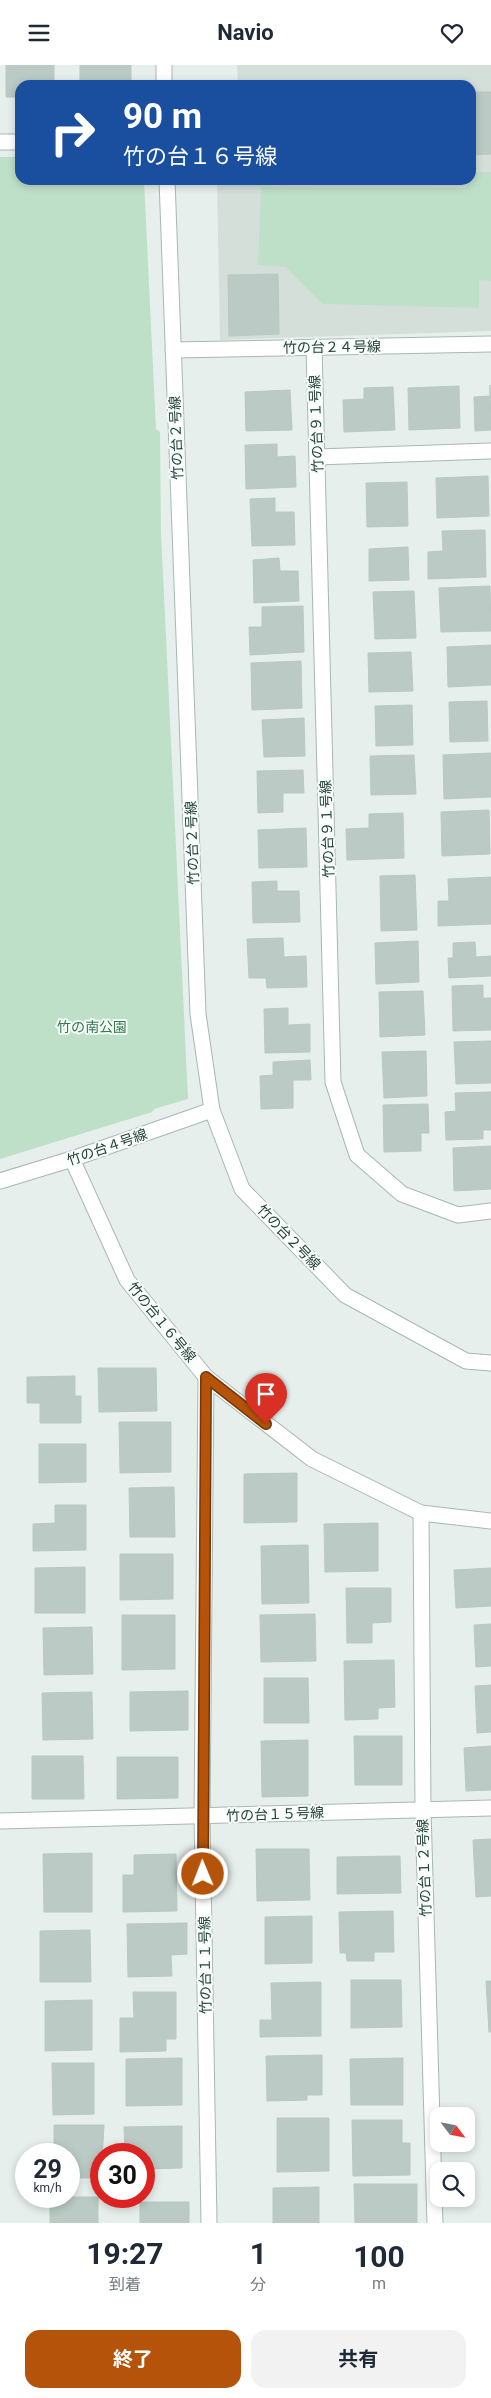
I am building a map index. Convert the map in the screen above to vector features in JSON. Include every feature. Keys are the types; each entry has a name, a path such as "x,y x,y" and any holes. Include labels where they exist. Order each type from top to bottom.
{"street":[{"path":"164,65 164,80"},
{"path":"0,142 15,142"},
{"name":"竹の台２号線","path":"167,185 198,1014 212,1110 242,1189 345,1295 466,1361 491,1363"},
{"name":"竹の台２４号線","path":"173,350 491,344"},
{"name":"竹の台９１号線","path":"314,347 333,1082 357,1155 402,1194 458,1215 491,1211"},
{"path":"317,457 491,451"},
{"name":"竹の台４号線","path":"0,1181 72,1159 212,1110"},
{"name":"竹の台１６号線","path":"72,1159 127,1280 206,1377 312,1459 421,1513 491,1521"},
{"name":"竹の台１１号線","path":"206,1377 202,1816 210,2223"},
{"name":"竹の台１２号線","path":"421,1513 423,1810 435,2223"},
{"name":"竹の台１５号線","path":"0,1821 491,1808"}],"shaded area":[{"path":"237,65 491,65 491,331 220,340 217,185 476,185 476,80 238,80"}],"green space":[{"name":"竹の南公園","path":"0,157 15,157 15,185 144,185 156,429 160,432 161,532 188,1099 0,1159"},
{"path":"476,172 491,172 491,281 479,280 479,308 323,304 286,267 258,265 261,187 466,188 466,185 476,185"}],"building":[{"path":"6,65 54,65 54,80 15,80 15,97 6,97"},
{"path":"80,65 131,65 131,80 80,80"},
{"path":"476,92 491,92 491,154 476,155"},
{"path":"278,274 279,334 229,336 228,275"},
{"path":"490,385 491,430 475,431 474,397 490,396"},
{"path":"459,386 460,428 409,430 408,388"},
{"path":"393,387 395,430 344,432 343,400 364,399 364,388"},
{"path":"290,390 292,430 246,431 245,392"},
{"path":"277,444 277,457 295,456 296,487 246,489 245,445"},
{"path":"488,476 489,516 437,518 436,478"},
{"path":"407,482 408,526 367,527 366,483"},
{"path":"275,498 275,512 294,512 295,545 252,546 250,499"},
{"path":"485,530 486,577 428,579 428,552 443,551 442,531"},
{"path":"408,547 409,580 369,581 369,549"},
{"path":"279,558 280,571 298,571 299,601 254,603 253,560"},
{"path":"490,586 491,631 441,632 439,588"},
{"path":"414,591 416,638 375,639 373,592"},
{"path":"303,606 304,652 250,655 249,627 262,627 262,607"},
{"path":"491,645 491,685 448,687 447,647"},
{"path":"411,652 413,691 369,692 368,653"},
{"path":"301,661 302,708 252,710 251,663"},
{"path":"487,701 488,741 450,742 449,702"},
{"path":"412,705 413,745 376,746 375,706"},
{"path":"304,718 305,756 264,757 262,720"},
{"path":"491,753 491,797 444,799 443,755"},
{"path":"414,755 416,794 371,795 370,756"},
{"path":"303,770 304,793 283,793 283,812 258,813 257,771"},
{"path":"489,810 490,854 442,856 441,812"},
{"path":"403,813 404,858 347,860 346,829 369,828 369,814"},
{"path":"306,828 307,867 259,868 258,830"},
{"path":"415,875 417,930 381,931 380,876"},
{"path":"491,877 491,924 438,926 438,901 449,901 448,879"},
{"path":"277,881 277,891 299,891 300,922 253,923 252,882"},
{"path":"283,938 284,957 306,956 307,987 267,988 266,978 249,978 247,939"},
{"path":"418,941 419,982 376,984 375,943"},
{"path":"475,942 476,957 491,956 491,976 449,978 448,958 453,958 453,943"},
{"path":"483,985 483,998 491,998 491,1030 453,1031 452,986"},
{"path":"423,991 425,1035 380,1037 379,992"},
{"path":"288,1008 288,1025 310,1024 310,1052 265,1053 264,1009"},
{"path":"491,1041 491,1083 456,1084 454,1042"},
{"path":"426,1051 427,1096 384,1098 382,1052"},
{"path":"310,1060 311,1080 293,1080 293,1108 261,1109 260,1076 273,1075 273,1062"},
{"path":"491,1092 491,1130 483,1130 483,1139 446,1140 445,1112 456,1111 455,1093"},
{"path":"428,1104 429,1133 421,1133 421,1151 384,1152 383,1105"},
{"path":"491,1146 491,1189 454,1191 453,1148"},
{"path":"98,1368 156,1368 157,1411 99,1412"},
{"path":"75,1376 75,1396 81,1396 81,1423 40,1423 40,1403 27,1403 27,1377"},
{"path":"119,1422 171,1422 171,1472 120,1473"},
{"path":"39,1444 86,1444 86,1482 39,1483"},
{"path":"297,1473 297,1522 244,1523 244,1474"},
{"path":"174,1487 175,1537 130,1537 129,1488"},
{"path":"55,1505 86,1505 86,1550 33,1551 33,1524 55,1523"},
{"path":"378,1523 378,1571 325,1572 324,1524"},
{"path":"308,1545 309,1603 262,1604 261,1546"},
{"path":"120,1554 173,1554 173,1599 120,1600"},
{"path":"85,1567 85,1613 35,1613 35,1568"},
{"path":"491,1568 491,1606 456,1608 454,1570"},
{"path":"346,1588 391,1588 391,1622 372,1623 372,1643 347,1643"},
{"path":"315,1614 316,1661 261,1662 260,1615"},
{"path":"122,1615 175,1615 175,1669 122,1670"},
{"path":"491,1624 491,1666 476,1667 474,1625"},
{"path":"92,1627 93,1674 44,1675 43,1628"},
{"path":"394,1660 395,1707 378,1708 378,1719 345,1720 344,1661"},
{"path":"264,1678 308,1678 309,1723 264,1723"},
{"path":"491,1685 491,1732 477,1733 475,1686"},
{"path":"188,1691 188,1730 130,1731 130,1692"},
{"path":"92,1692 93,1739 43,1740 42,1693"},
{"path":"354,1736 402,1736 402,1785 355,1785"},
{"path":"308,1740 308,1796 262,1797 261,1741"},
{"path":"491,1746 491,1790 466,1791 464,1748"},
{"path":"32,1756 83,1756 84,1799 32,1799"},
{"path":"117,1757 178,1757 178,1798 117,1799"},
{"path":"491,1839 491,1896 476,1897 473,1840"},
{"path":"256,1849 309,1849 310,1900 257,1901"},
{"path":"92,1853 92,1912 44,1912 43,1854"},
{"path":"176,1854 177,1911 123,1912 123,1875 134,1875 134,1855"},
{"path":"400,1856 401,1893 337,1894 337,1857"},
{"path":"393,1911 394,1952 374,1952 374,1961 347,1961 346,1953 340,1953 339,1912"},
{"path":"312,1916 312,1963 265,1964 265,1917"},
{"path":"187,1923 187,1954 171,1955 172,1976 128,1977 127,1924"},
{"path":"90,1930 91,1982 40,1982 40,1931"},
{"path":"351,1980 401,1980 402,2027 351,2028"},
{"path":"486,1981 491,1981 491,2032 489,2032"},
{"path":"321,1982 321,2036 260,2037 260,2020 272,2020 271,1983"},
{"path":"133,1992 176,1992 176,2039 166,2039 166,2051 120,2052 120,2018 134,2018"},
{"path":"92,2000 92,2050 45,2051 45,2001"},
{"path":"322,2055 322,2095 307,2095 307,2100 267,2101 266,2056"},
{"path":"182,2058 182,2105 126,2106 126,2059"},
{"path":"403,2058 403,2105 351,2105 350,2059"},
{"path":"52,2063 94,2063 94,2114 53,2115"},
{"path":"277,2118 329,2118 329,2171 277,2172"},
{"path":"352,2120 402,2120 402,2143 410,2143 410,2175 353,2176"},
{"path":"54,2125 104,2125 103,2143 90,2143 90,2178 80,2178 80,2143 54,2143"},
{"path":"182,2126 182,2168 155,2169 155,2143 125,2143 124,2127"},
{"path":"354,2184 417,2184 417,2223 355,2223"},
{"path":"319,2187 319,2223 273,2223 273,2188"},
{"path":"80,2197 90,2197 90,2208 98,2208 98,2223 50,2223 50,2208 80,2208"},
{"path":"155,2202 189,2202 189,2223 140,2223 140,2208 155,2208"}],"route":[{"path":"203,1874 206,1377 266,1424"}]}
